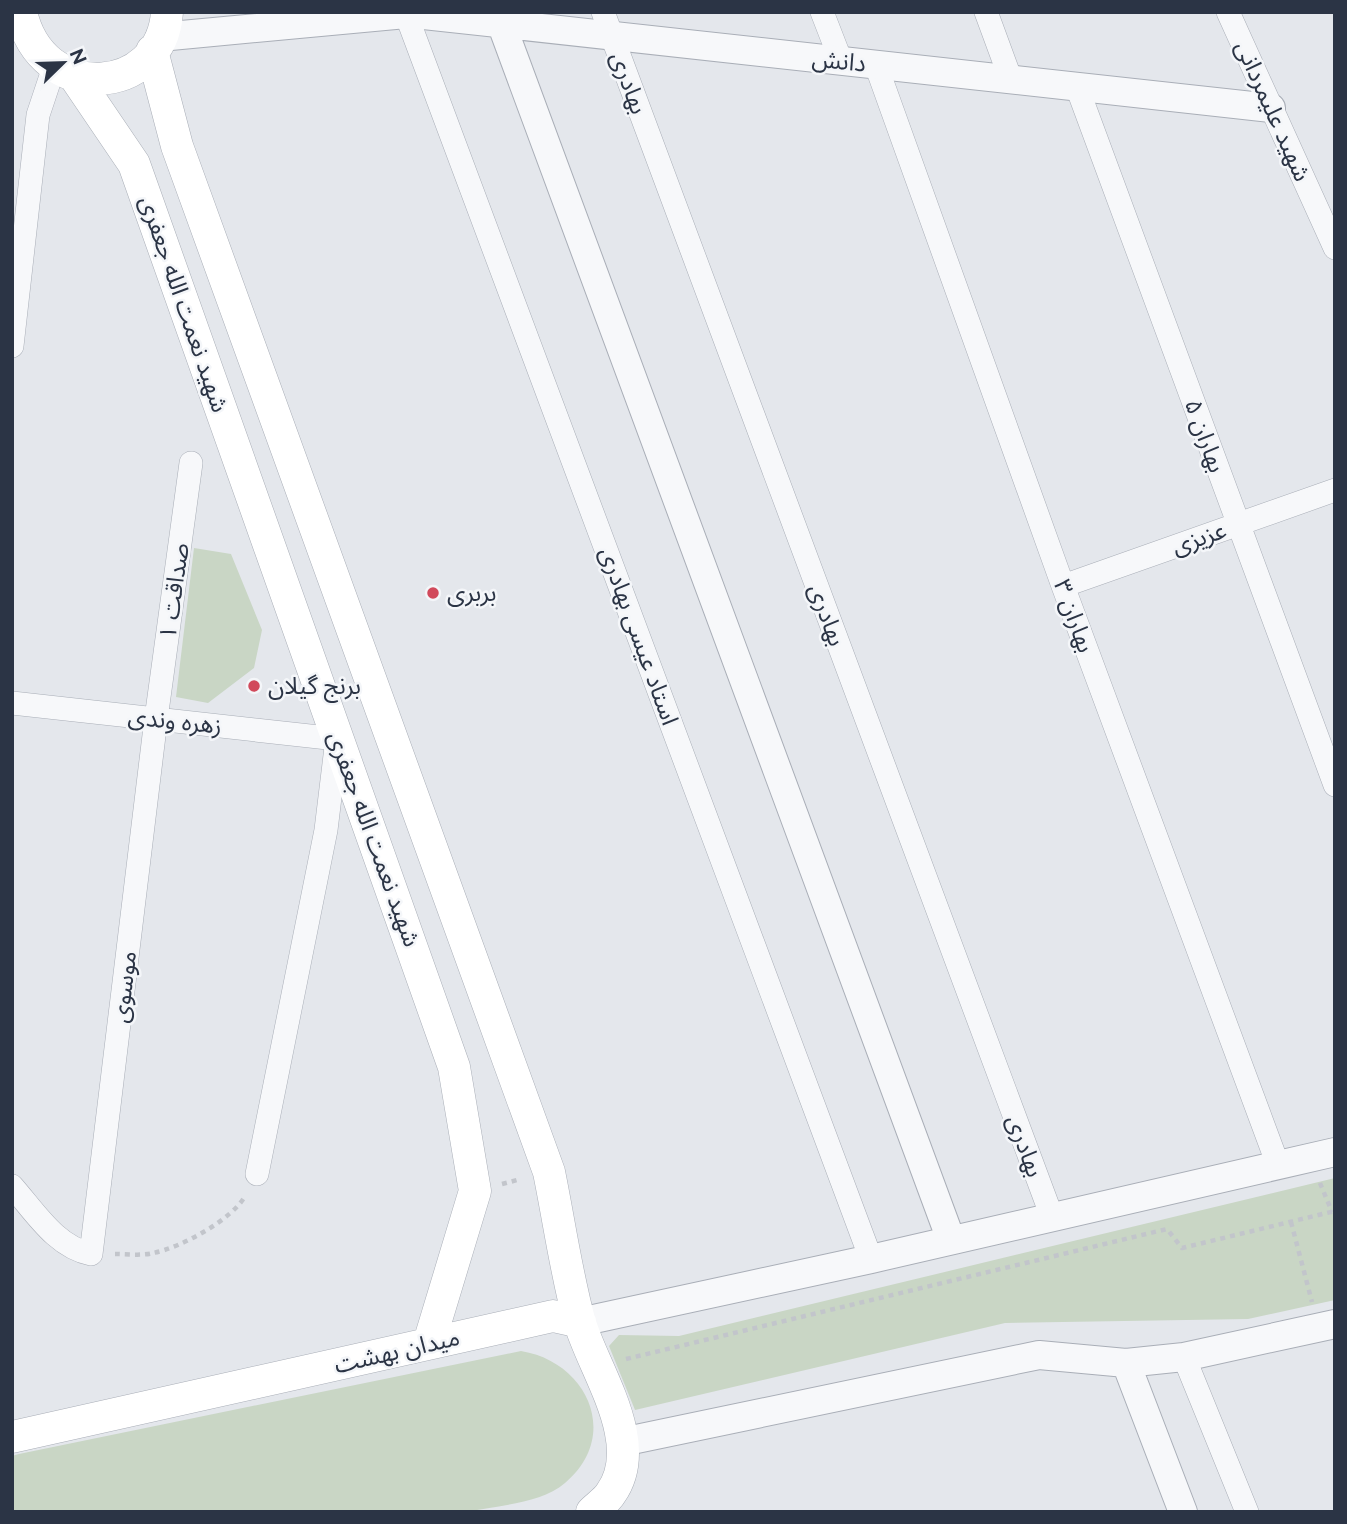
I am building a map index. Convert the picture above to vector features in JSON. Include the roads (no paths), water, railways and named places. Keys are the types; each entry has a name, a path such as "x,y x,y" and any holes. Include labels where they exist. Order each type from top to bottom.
{"main road":[{"name":"شهید نعمت الله جعفری","path":"20,22 36,51 64,72 134,164 454,1067 475,1191 429,1343"},
{"path":"64,72 92,79 117,75 141,63 160,33"},
{"name":"شهید نعمت الله جعفری","path":"160,33 177,146 549,1172 580,1322"},
{"name":"میدان بهشت","path":"12,1437 553,1316 580,1322"},
{"path":"580,1322 600,1366 622,1442 621,1466 607,1505"}],"street":[{"path":"822,12 841,61"},
{"path":"986,12 1011,80"},
{"name":"شهید علیمردانی","path":"1228,12 1335,248"},
{"name":"دانش","path":"160,33 401,13 607,24 841,61 1271,108"},
{"name":"استاد عیسی بهادری","path":"401,13 871,1259"},
{"path":"499,18 951,1240"},
{"name":"بهادری","path":"607,24 1052,1217"},
{"name":"بهاران ۳","path":"876,65 1063,586 1278,1165"},
{"path":"12,346 38,114 64,72"},
{"name":"بهاران ۵","path":"1077,87 1335,785"},
{"name":"صداقت ۱","path":"156,719 191,463"},
{"name":"عزیزی","path":"1063,586 1335,490"},
{"name":"زهره وندی","path":"12,703 337,739"},
{"name":"موسوی","path":"12,1186 59,1240 74,1251 91,1254 156,719"},
{"path":"257,1174 326,830 337,739"},
{"path":"580,1322 871,1259 1335,1152"},
{"path":"622,1442 1040,1355 1126,1363 1184,1357 1326,1326"},
{"path":"1184,1357 1247,1512"},
{"path":"1126,1363 1183,1512"}],"place":[{"name":"بربری","path":"433,593"},
{"name":"برنج گیلان","path":"254,686"}]}
